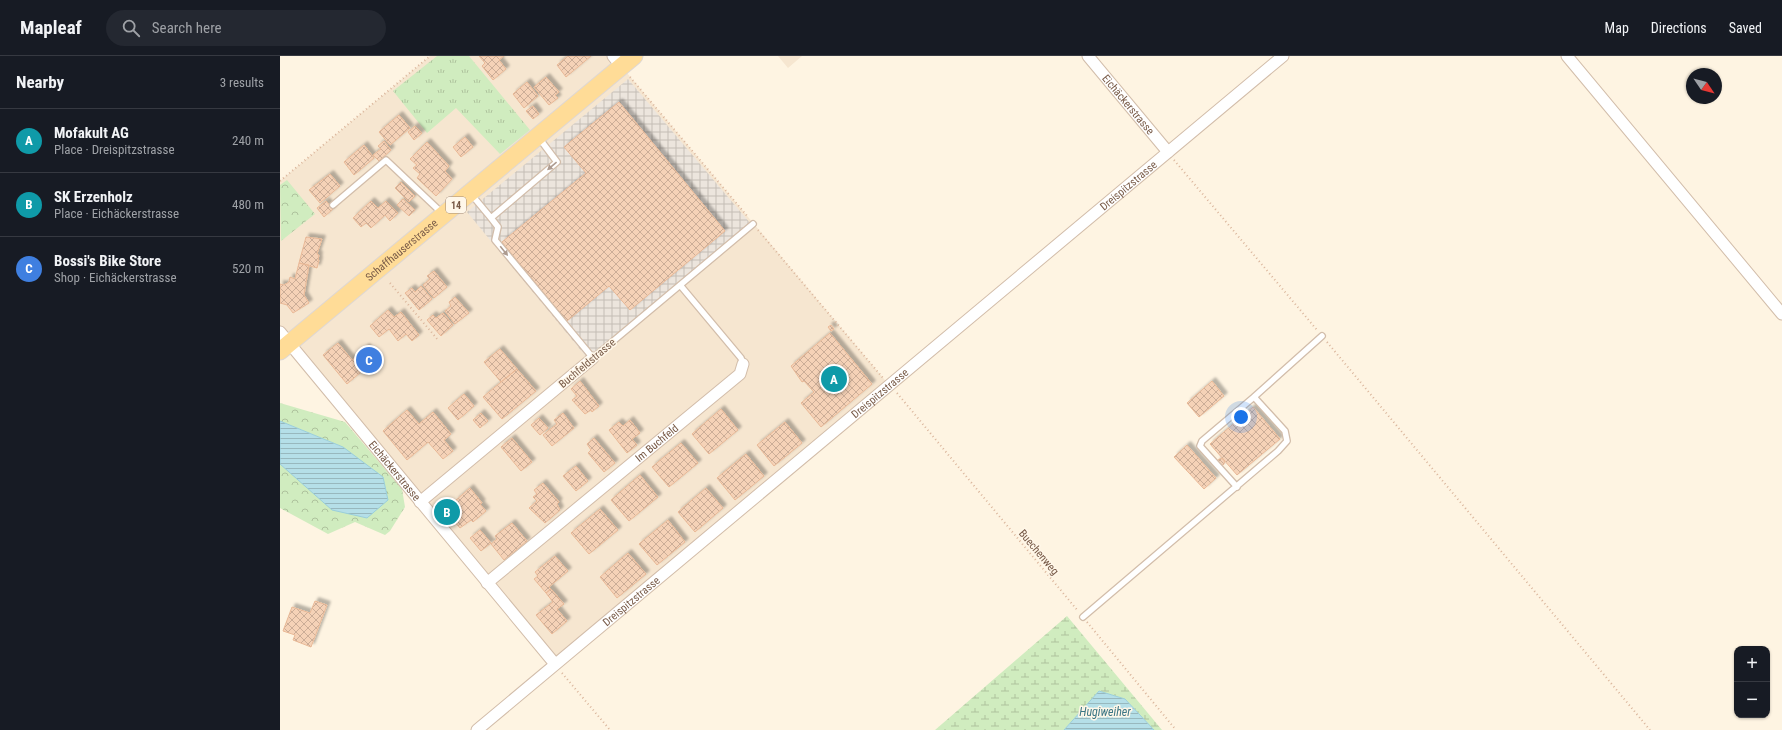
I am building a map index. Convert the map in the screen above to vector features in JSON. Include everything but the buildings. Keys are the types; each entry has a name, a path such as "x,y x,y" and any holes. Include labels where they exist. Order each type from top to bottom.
{"main road":[{"name":"Schaffhauserstrasse","path":"283,342 470,193 538,136 623,59"}],"street":[{"name":"Eichäckerstrasse","path":"1088,56 1168,152"},
{"name":"Dreispitzstrasse","path":"477,730 1283,56"},
{"path":"1567,56 1782,314"},
{"name":"Eichäckerstrasse","path":"283,342 556,664"},
{"name":"Buchfeldstrasse","path":"420,502 592,358"},
{"name":"Im Buchfeld","path":"487,583 740,374 742,364"}],"lane":[{"path":"491,218 557,162 538,136"},
{"path":"333,205 386,160 444,214"},
{"path":"470,193 498,227 496,240 592,358"},
{"name":"Buchfeldstrasse","path":"592,358 753,224"},
{"name":"Im Buchfeld","path":"680,285 741,358 742,364"},
{"path":"1237,487 1200,446 1202,441 1322,336"},
{"path":"1083,618 1237,487 1278,451 1287,441 1284,431 1254,397"}],"path":[{"path":"280,181 430,56"},
{"path":"1168,152 1650,730"},
{"path":"390,283 438,340"},
{"name":"Buechenweg","path":"890,385 1176,730"},
{"path":"556,664 610,730"}],"shaded area":[{"path":"430,56 634,56 622,67 889,385 555,664 280,332 280,181"},
{"path":"778,56 802,56 788,68"},
{"path":"628,79 750,223 588,359 467,212"}],"green space":[{"path":"437,56 469,56 530,130 500,154 456,108 427,133 393,91"},
{"path":"287,180 315,214 281,241 280,185"},
{"path":"280,403 345,422 402,489 405,507 390,531 385,535 355,522 328,534 280,508 280,464 301,481 343,447 280,421"},
{"path":"1067,616 1162,730 1154,730 1125,699 1099,691 1064,730 935,730"}],"water":[{"path":"280,421 343,447 383,477 388,500 367,518 332,510 280,464"},
{"name":"Hugiweiher","path":"1099,691 1125,699 1154,730 1064,730"}],"place":[{"name":"Bossi's Bike Store","path":"369,360"},
{"name":"Mofakult AG","path":"834,379"},
{"name":"SK Erzenholz","path":"447,512"}]}
